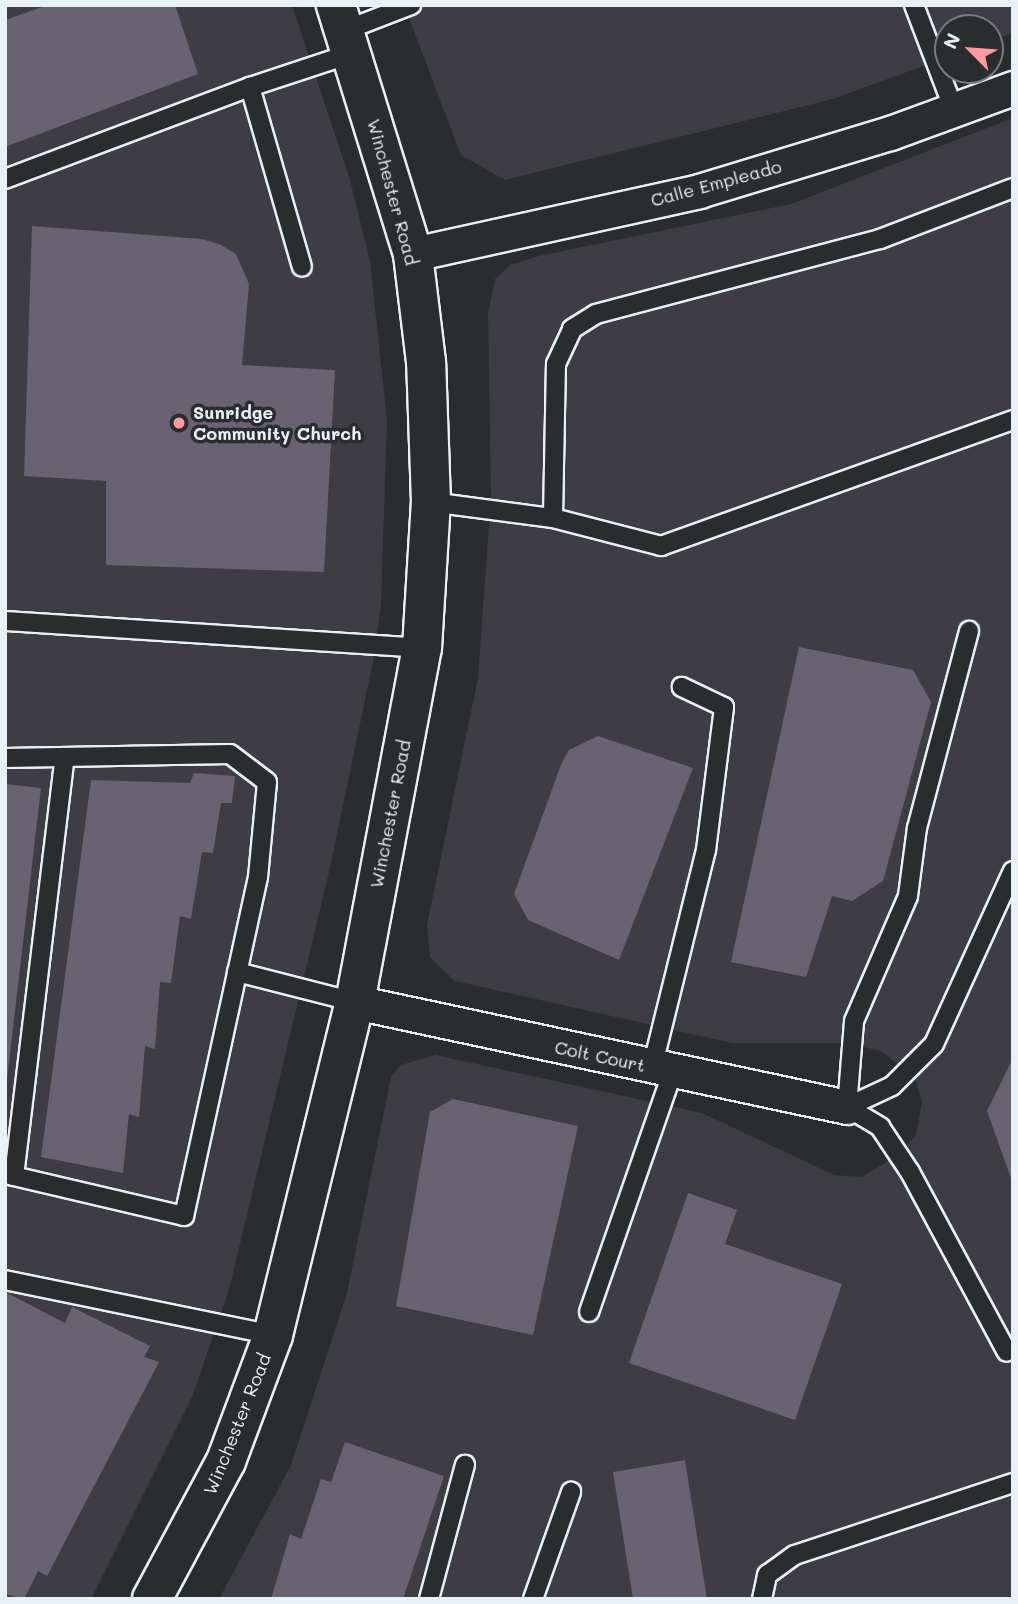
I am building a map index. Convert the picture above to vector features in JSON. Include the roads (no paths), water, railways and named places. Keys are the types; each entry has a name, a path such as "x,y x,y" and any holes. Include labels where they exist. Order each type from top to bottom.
{"street":[{"name":"Winchester Road","path":"152,1599 226,1461 273,1335 355,1002 422,648 430,502 426,362 413,254 345,30"},
{"name":"Calle Empleado","path":"413,254 699,191 954,110 1013,88"},
{"name":"Colt Court","path":"355,1002 847,1107"}],"lane":[{"path":"5,179 250,87 345,30 411,5"},
{"path":"914,5 954,110"},
{"path":"250,87 302,267"},
{"path":"554,518 556,364 562,342 572,329 596,314 880,239 1013,188"},
{"path":"430,502 554,518 661,546 1013,420"},
{"path":"5,621 422,648"},
{"path":"847,1107 853,1021 908,896 917,828 969,631"},
{"path":"589,1312 662,1069 706,850 724,707 682,687"},
{"path":"5,758 230,754 267,782 258,877 184,1216 9,1175 65,757"},
{"path":"847,1107 892,1086 934,1044 1013,871"},
{"path":"237,972 355,1002"},
{"path":"847,1107 880,1127 910,1172 1007,1352"},
{"path":"5,1280 273,1335"},
{"path":"429,1599 465,1465"},
{"path":"762,1599 767,1575 795,1555 1013,1483"},
{"path":"533,1599 571,1492"}],"place":[{"name":"Sunridge Community Church","path":"179,423"}]}
